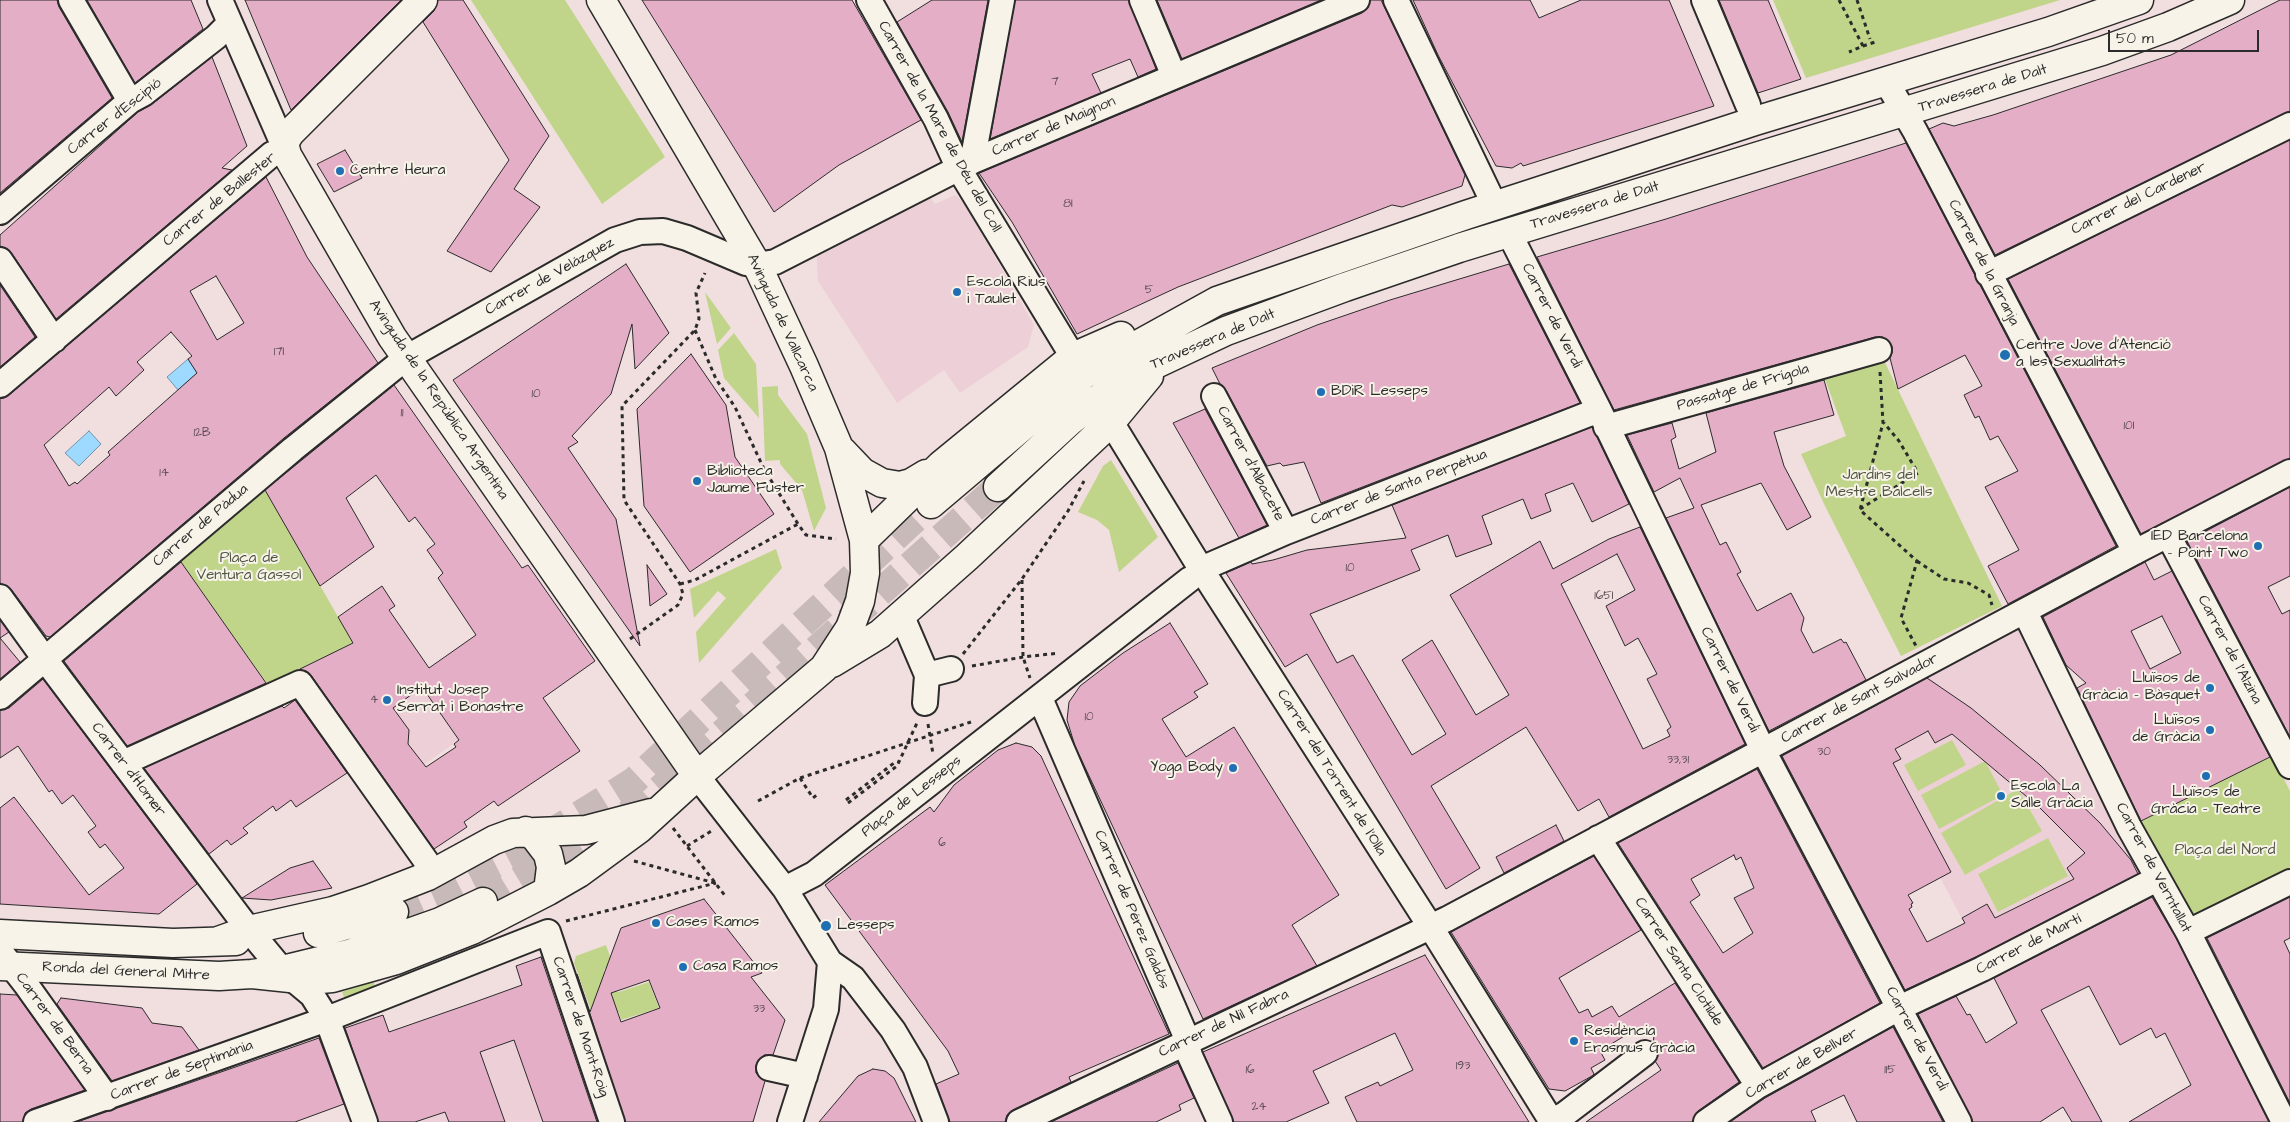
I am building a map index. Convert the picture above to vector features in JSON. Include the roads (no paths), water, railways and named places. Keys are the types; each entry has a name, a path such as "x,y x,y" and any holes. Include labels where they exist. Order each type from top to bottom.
{"main road":[{"name":"Carrer de Ballester","path":"285,149 284,143 290,133 423,0"},
{"name":"Travessera de Dalt","path":"931,504 1078,366 1218,301 1339,258 1496,206 1886,81 2048,32 2139,0"},
{"name":"Travessera de Dalt","path":"998,487 1070,422 1105,411 1143,370 1226,331 1308,300 1508,233 1905,113 2102,51 2168,27 2230,0"},
{"name":"Avinguda de Vallcarca","path":"601,3 757,265 782,317 839,448 864,540 865,573 860,601 850,628 824,668"},
{"name":"Avinguda de la República Argentina","path":"285,149 304,187 406,358 697,776"},
{"path":"1496,206 1508,233"},
{"path":"697,776 824,668 880,634 967,557 1105,411 1078,366 941,465 911,483 900,486 891,485 870,478 839,448"},
{"path":"864,540 941,465"},
{"name":"Ronda del General Mitre","path":"4,961 210,976 252,974 332,978 396,960 472,930 548,891 597,861 639,829 667,820 697,776"},
{"name":"Ronda del General Mitre","path":"0,934 173,943 218,941 254,935 332,911 428,876 494,840 526,831 586,830 667,820"},
{"path":"526,831 535,837 548,854 551,867 548,891"},
{"name":"Ronda del General Mitre","path":"289,975 440,922 483,902"},
{"name":"Ronda del General Mitre","path":"254,935 290,938 338,929 394,912"}],"street":[{"path":"71,0 130,101"},
{"name":"Avinguda de la República Argentina","path":"220,0 285,149"},
{"name":"Carrer de la Mare de Déu del Coll","path":"869,0 936,119 966,160 1078,366"},
{"path":"966,160 1002,0"},
{"path":"1142,0 1174,76"},
{"name":"Carrer de Maignon","path":"757,265 775,262 966,160 1357,0"},
{"path":"1396,0 1496,206"},
{"path":"1704,0 1748,105"},
{"name":"Carrer d'Escipió","path":"0,212 130,101 143,94 216,37 230,23"},
{"name":"Carrer de la Granja","path":"1886,81 1905,113 2135,552"},
{"name":"Carrer del Cardener","path":"1988,274 2290,125"},
{"name":"Carrer de Ballester","path":"0,385 272,154 285,149"},
{"name":"Carrer de Velázquez","path":"406,358 615,240 640,232 663,231 678,235 746,263 757,265"},
{"name":"Carrer de Verdi","path":"1508,233 1603,418 1763,750 1959,1122"},
{"path":"0,260 54,340"},
{"name":"Passatge de Frígola","path":"1603,418 1879,350"},
{"name":"Carrer de Pàdua","path":"0,697 292,449 406,358"},
{"name":"Carrer d'Albacete","path":"1214,396 1286,532"},
{"name":"Carrer del Torrent de l'Olla","path":"1105,411 1196,574 1430,926 1551,1122"},
{"name":"Carrer de Santa Perpètua","path":"1196,574 1286,532 1603,418"},
{"name":"Carrer de Sant Salvador","path":"1430,926 2135,552 2290,472"},
{"name":"Carrer de l'Alzina","path":"2168,535 2290,766"},
{"name":"Plaça de Lesseps","path":"785,889 814,874 1039,700 1196,574"},
{"name":"Carrer d'Homer","path":"0,597 254,935 289,975 312,995 327,1019 365,1122"},
{"name":"Carrer de Verntallat","path":"2025,612 2129,827 2188,932 2284,1122"},
{"path":"906,626 928,675 924,703"},
{"path":"928,675 951,669"},
{"path":"123,763 300,683 426,861 428,876"},
{"name":"Carrer de Pérez Galdós","path":"1039,700 1187,1040 1190,1056 1220,1122"},
{"path":"697,776 785,889 830,962 852,978 893,1030 915,1067 936,1122"},
{"name":"Carrer Santa Clotilde","path":"1598,838 1758,1086"},
{"name":"Carrer de Martí","path":"1899,1008 1982,969 2157,879"},
{"path":"2188,932 2290,882"},
{"name":"Carrer de Nil Fabra","path":"1019,1122 1083,1093 1187,1040 1430,926"},
{"name":"Carrer de Mont-Roig","path":"327,1019 552,928 612,1122"},
{"name":"Carrer de Berna","path":"4,961 28,986 108,1098"},
{"path":"790,1122 826,1009 830,962"},
{"name":"Carrer de Bellver","path":"1706,1122 1758,1086 1899,1008"},
{"name":"Carrer de Septimània","path":"36,1122 327,1019"},
{"path":"1551,1122 1645,1053"},
{"path":"769,1068 805,1076"}],"water":[{"path":"188,359 197,373 178,390 167,377"},
{"path":"89,431 101,444 79,466 65,453"}],"tunnel":[{"path":"483,902 641,806 998,487"},
{"path":"394,912 451,887 523,850 634,781 931,504"}],"place":[{"name":"Centre Heura","path":"340,171"},
{"name":"Escola Rius i Taulet","path":"957,292"},
{"name":"Centre Jove d’Atenció a les Sexualitats","path":"2005,355"},
{"name":"BDiR Lesseps","path":"1321,392"},
{"name":"Biblioteca Jaume Fuster","path":"697,481"},
{"name":"IED Barcelona - Point Two","path":"2258,546"},
{"name":"Lluïsos de Gràcia - Bàsquet","path":"2210,688"},
{"name":"Institut Josep Serrat i Bonastre","path":"387,700"},
{"name":"Lluïsos de Gràcia","path":"2210,730"},
{"name":"Yoga Body","path":"1233,768"},
{"name":"Lluïsos de Gràcia - Teatre","path":"2206,776"},
{"name":"Escola La Salle Gràcia","path":"2001,796"},
{"name":"Cases Ramos","path":"656,923"},
{"name":"Lesseps","path":"826,926"},
{"name":"Casa Ramos","path":"683,967"},
{"name":"Residència Erasmus Gràcia","path":"1574,1041"}],"park label":[{"name":"Jardins del Mestre Balcells","path":"1879,484"},
{"name":"Plaça de Ventura Gassol","path":"249,568"},
{"name":"Plaça del Nord","path":"2225,851"}]}
